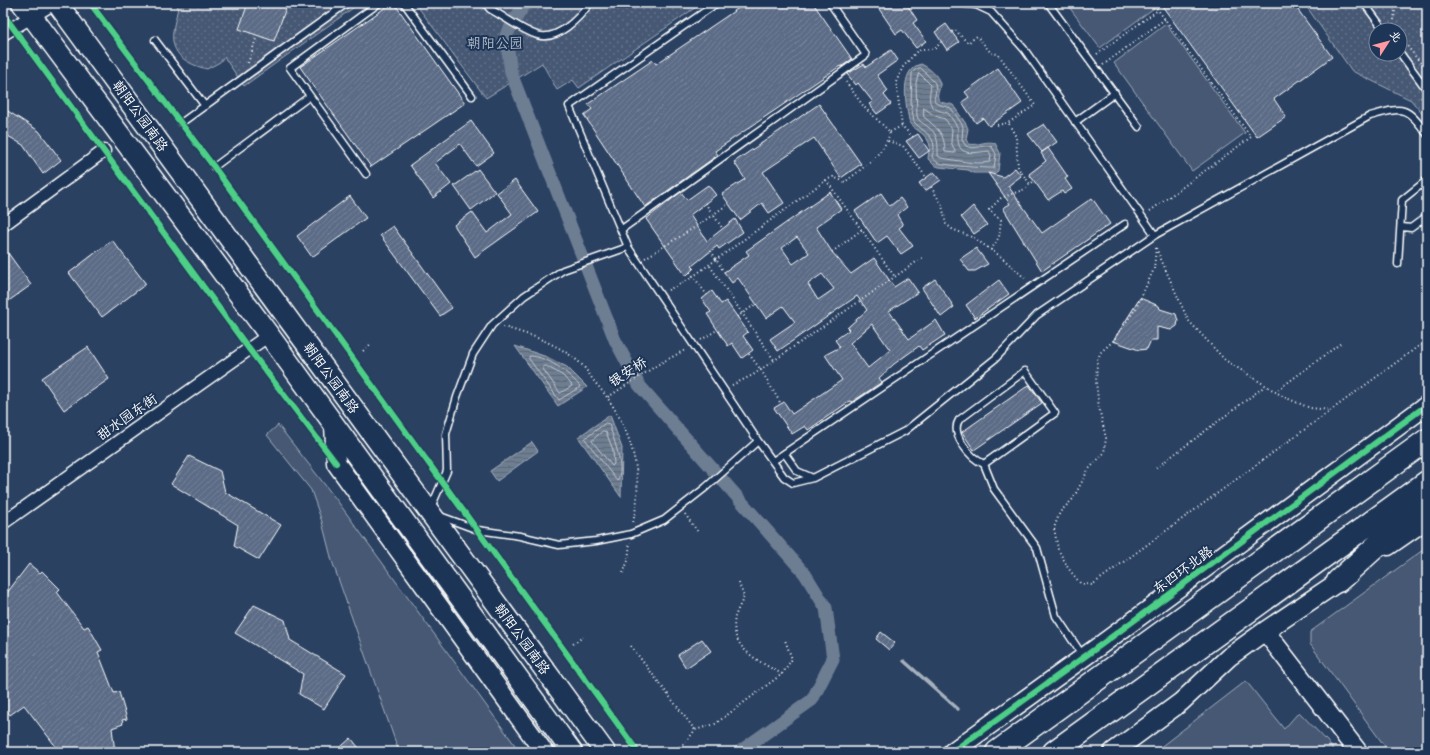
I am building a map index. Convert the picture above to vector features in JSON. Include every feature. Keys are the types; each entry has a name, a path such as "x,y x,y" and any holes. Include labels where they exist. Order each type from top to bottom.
{"highway":[{"path":"998,752 1427,440"},
{"path":"1054,752 1427,482"},
{"path":"1338,581 1427,500"}],"main road":[{"name":"朝阳公园南路","path":"56,3 605,752"},
{"name":"朝阳公园南路","path":"27,10 269,335 572,752"}],"street":[{"path":"3,34 27,10 56,3"},
{"path":"3,225 104,151"},
{"name":"甜水园东街","path":"3,523 269,335"},
{"name":"东四环北路","path":"952,752 1427,405"},
{"name":"朝阳公园南路","path":"334,425 336,464 544,752"},
{"path":"1113,752 1181,702 1229,657 1427,519"},
{"path":"1265,631 1358,752"}],"lane":[{"path":"366,174 290,68 379,3"},
{"path":"404,3 472,96"},
{"path":"485,3 490,9 538,36 553,34 577,20 590,3"},
{"path":"717,3 569,106 622,229 628,247 758,441 784,476 793,482 813,478 905,432 996,358 1037,315 1155,234 1370,116 1399,108 1412,114 1427,134"},
{"path":"622,229 866,55 830,3"},
{"path":"958,3 976,5 991,12 1024,49 1155,234"},
{"path":"1048,3 1140,127"},
{"path":"1364,3 1378,22"},
{"path":"181,123 241,81 344,4"},
{"path":"155,40 205,106"},
{"path":"1407,62 1427,90"},
{"path":"1075,122 1114,93"},
{"path":"214,167 310,96"},
{"path":"1398,264 1402,227 1402,200 1427,180"},
{"path":"1402,227 1411,228 1427,216"},
{"path":"773,461 1125,224"},
{"path":"628,247 563,270 524,296 492,324 473,354 457,397 446,434 447,471 429,512 478,530 520,536 559,545 596,542 631,534 664,520 705,488 758,441"},
{"path":"984,464 1055,413 1025,371 959,420 956,426 956,433 975,460 984,464 994,489 1037,548 1054,612 1084,657"},
{"path":"785,454 797,471 813,478"}],"path":[{"path":"1142,217 1251,137 1153,3"},
{"path":"1393,3 1395,11 1394,22"},
{"path":"1090,59 1158,10"},
{"path":"1097,70 1165,19"},
{"path":"952,32 955,30 968,43 977,36 991,53 998,54 1035,105 1008,124 996,126"},
{"path":"241,81 257,36"},
{"path":"913,137 902,126 896,82 903,67 917,51 936,48 941,42"},
{"path":"1408,47 1427,71"},
{"path":"846,82 864,107 890,132"},
{"path":"1008,124 1016,137 1018,168 1030,184"},
{"path":"890,132 902,126"},
{"path":"660,294 694,277 826,180 833,177 845,182 874,157 888,141 890,132"},
{"path":"1016,137 1020,135"},
{"path":"888,141 903,146 926,177"},
{"path":"826,180 863,229 895,277"},
{"path":"991,250 999,237 1002,220 989,210 1001,198 1025,189 1034,181"},
{"path":"931,187 942,205 946,224 952,229 974,238 1011,264 1034,286"},
{"path":"705,203 723,229"},
{"path":"638,262 714,215 728,204"},
{"path":"832,252 863,229"},
{"path":"1155,234 1156,248 1154,269 1136,308 1113,341 1100,352 1097,363 1098,395 1106,438 1104,453 1088,470 1073,499 1060,512 1054,528 1058,549 1068,568 1080,583 1092,585 1427,340"},
{"path":"1156,248 1188,320 1225,360 1275,392 1310,408 1332,410"},
{"path":"711,251 724,272"},
{"path":"724,389 761,370 922,258"},
{"path":"710,265 774,360"},
{"path":"690,272 707,295"},
{"path":"737,317 756,304"},
{"path":"492,324 525,333 554,346 580,363 608,397 628,434 635,464 638,496 628,561 623,573"},
{"path":"363,351 371,344"},
{"path":"1275,392 1341,344"},
{"path":"749,354 761,370 781,404"},
{"path":"1156,468 1265,386"},
{"path":"680,508 698,532"},
{"path":"739,583 744,597 735,617 736,639 750,656 782,674"},
{"path":"573,644 583,637"},
{"path":"673,752 688,741 695,730 715,724 782,674 792,659 785,640"},
{"path":"630,646 695,730"}],"green space":[{"path":"178,3 360,3 244,86 224,57 220,62 207,69 187,61 177,52 174,46 173,31"},
{"name":"朝阳公园","path":"415,3 702,3 579,88 573,80 557,90 542,63 486,98"},
{"path":"1066,3 1150,3 1154,8 1100,48"},
{"path":"1304,3 1427,3 1427,120 1411,100 1352,71"},
{"path":"1166,24 1245,133 1192,171 1114,63"},
{"path":"278,425 336,499 520,752 399,752 332,561 322,522 311,490 267,435"},
{"path":"1427,547 1427,752 1389,752 1310,644 1310,632"},
{"path":"1246,681 1284,729 1299,712 1327,741 1335,752 1154,752"}],"water":[{"path":"921,64 927,67 938,78 940,86 938,96 939,100 953,105 966,124 968,129 966,139 969,144 988,142 995,143 1000,153 998,171 995,173 974,173 968,170 939,167 934,165 928,159 930,146 929,142 925,136 910,124 905,90 909,73 914,67"},
{"path":"515,346 547,357 567,367 587,387 558,406"},
{"path":"610,415 622,448 621,497 578,437"},
{"path":"532,442 538,451 497,481 490,471"}],"building":[{"path":"248,3 281,3 287,5 274,41 239,29"},
{"path":"394,3 465,103 371,167 300,67"},
{"path":"746,3 813,3 852,59 715,151 718,155 645,207 584,115 592,109 588,104 653,60 656,64"},
{"path":"875,3 906,3 917,20 913,23 926,41 916,48 902,30 896,34"},
{"path":"1160,3 1293,3 1332,57 1274,99 1286,117 1257,137"},
{"path":"946,24 959,42 947,50 935,32"},
{"path":"891,50 898,60 877,75 888,91 884,95 891,104 877,114 869,104 873,102 858,83 856,85 847,74 864,64 866,67"},
{"path":"998,68 1022,103 989,126 983,118 976,123 962,102 969,97 965,92"},
{"path":"819,104 861,164 841,178 814,138 763,172 784,203 769,213 762,203 740,220 722,194 745,179 734,162"},
{"path":"3,108 39,131 61,160 43,174 23,145 3,133"},
{"path":"471,121 494,153 476,166 460,144 435,163 451,184 433,198 410,165"},
{"path":"1044,124 1057,142 1042,152 1028,134"},
{"path":"918,134 929,151 919,158 906,141"},
{"path":"1048,148 1068,177 1065,179 1072,189 1064,194 1062,191 1048,200 1029,174 1046,161 1041,153"},
{"path":"1015,168 1021,176 1008,186 1042,233 1092,198 1110,224 1042,271 1003,208 1010,204 988,173 1003,177"},
{"path":"478,169 495,192 471,210 454,186"},
{"path":"934,172 941,180 925,191 919,183"},
{"path":"515,180 538,212 475,257 454,225 472,212 487,233 512,214 497,193"},
{"path":"708,185 716,195 690,215 707,241 735,219 743,232 719,249 717,246 692,266 694,268 686,276 646,219 681,192 687,200"},
{"path":"830,192 841,209 816,227 832,252 851,274 874,258 894,287 908,278 918,292 889,311 909,339 936,320 945,335 922,350 919,346 894,364 879,378 882,382 852,402 850,401 808,430 805,426 792,434 774,408 784,402 792,414 842,380 825,355 840,347 835,340 849,330 847,328 867,310 857,296 778,351 770,339 795,322 783,306 766,318 738,278 732,283 724,272 749,255 746,251","holes":["797,237 809,253 793,264 782,248","822,274 834,289 818,300 808,284","872,324 890,350 868,368 850,343"]},
{"path":"881,193 890,206 900,198 907,207 897,215 903,225 899,228 913,246 901,254 887,236 877,243 855,211"},
{"path":"350,196 366,218 312,257 297,236"},
{"path":"973,206 987,225 974,234 961,217"},
{"path":"393,226 452,308 440,316 380,235"},
{"path":"112,240 146,284 102,317 69,273"},
{"path":"3,246 31,285 3,305"},
{"path":"976,248 988,264 975,271 969,271 960,259"},
{"path":"935,279 954,307 941,317 922,288"},
{"path":"999,280 1009,294 975,318 966,305"},
{"path":"712,291 721,304 726,301 748,332 743,336 753,350 742,358 732,343 728,346 707,314 711,312 702,299"},
{"path":"1140,298 1159,306 1160,309 1176,314 1178,321 1177,326 1171,330 1157,327 1157,340 1151,340 1147,349 1139,350 1113,341"},
{"path":"88,347 109,379 64,410 42,378"},
{"path":"1029,385 1042,403 974,450 962,432"},
{"path":"189,456 220,471 225,492 281,525 259,560 234,546 238,525 171,484"},
{"path":"29,564 40,573 42,571 60,589 57,592 84,628 88,626 102,650 98,652 114,693 119,692 127,719 122,720 123,724 112,728 115,752 60,752 24,705 10,715 3,706 3,598"},
{"path":"254,605 285,620 290,640 346,674 324,709 299,694 303,674 235,633"},
{"path":"881,632 895,643 889,650 876,639"},
{"path":"702,639 711,651 686,668 678,655"},
{"path":"351,738 362,752 335,752"}],"waterway":[{"path":"525,3 506,35 511,73 615,340 639,385 805,574 826,608 833,659 812,700 739,752"},
{"path":"904,661 958,709"}],"cycle path":[{"path":"90,3 214,167 638,752"},
{"path":"3,14 249,349 336,463"},
{"path":"952,752 1102,644 1427,405"}]}
